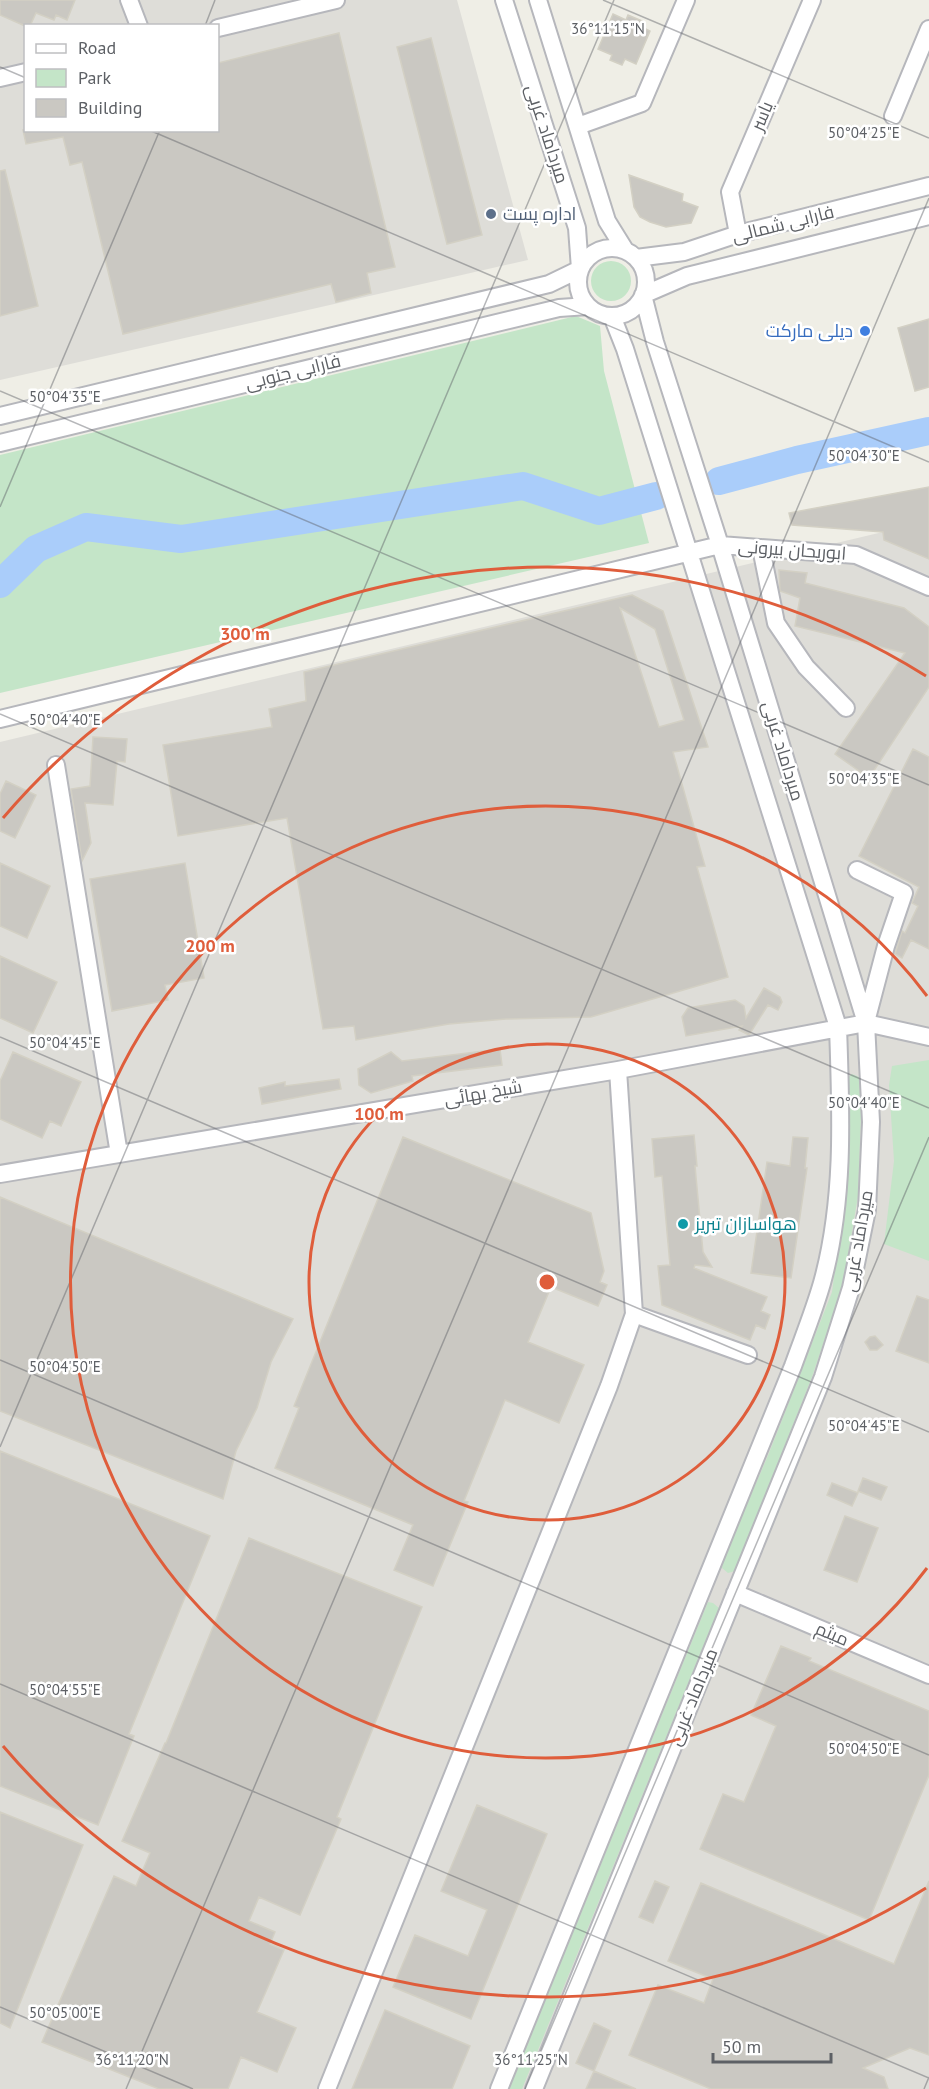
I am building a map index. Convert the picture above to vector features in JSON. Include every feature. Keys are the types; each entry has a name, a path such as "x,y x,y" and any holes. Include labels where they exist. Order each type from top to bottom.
{"street":[{"path":"129,0 138,24"},
{"path":"219,28 336,0"},
{"name":"میرداماد غربی","path":"504,0 578,228 580,269"},
{"name":"میرداماد غربی","path":"538,0 607,221 630,254"},
{"path":"578,126 642,103 686,0"},
{"name":"یاسر","path":"738,234 730,192 812,0"},
{"path":"892,116 929,29"},
{"path":"0,78 24,72"},
{"name":"فارابی شمالی","path":"630,254 684,252 738,234 929,186"},
{"name":"فارابی شمالی","path":"643,295 687,276 929,216"},
{"path":"614,248 630,254 645,275 646,285 643,295 631,310 612,316 595,312 588,306 578,289 580,269 594,253 604,249 614,248"},
{"name":"فارابی جنوبی","path":"0,416 549,284 580,269"},
{"name":"میرداماد غربی","path":"534,2089 824,1377 851,1288 867,1210 871,1122 866,1023 720,545 655,342 643,295"},
{"name":"فارابی جنوبی","path":"0,443 547,311 588,306"},
{"name":"میرداماد غربی","path":"499,2089 793,1366 822,1283 836,1208 842,1122 838,1027 625,349 612,316"},
{"path":"0,719 720,545"},
{"name":"ابوریحان بیرونی","path":"720,545 856,555 929,587"},
{"path":"761,548 776,623 806,667 846,708"},
{"path":"56,765 119,1154"},
{"path":"858,870 903,893 886,946 866,1023"},
{"name":"شیخ بهائی","path":"0,1174 618,1070 838,1027 866,1023 929,1037"},
{"path":"327,2089 609,1386 634,1314 618,1070"},
{"path":"634,1314 748,1355"},
{"name":"میثم","path":"735,1593 929,1675"}],"shaded area":[{"path":"0,0 457,0 528,260 0,380"},
{"path":"929,521 929,2089 0,2089 0,742"}],"green space":[{"path":"611,261 625,267 631,281 625,295 611,301 597,295 591,281 597,267"},
{"path":"576,316 600,326 604,371 649,543 0,693 0,455"},
{"path":"929,1060 929,1261 884,1244 894,1161 889,1085 892,1066"},
{"path":"852,1074 859,1077 861,1116 858,1196 843,1285 812,1377 735,1571 728,1573 722,1568 723,1560 769,1453 832,1292 848,1171 847,1078"},
{"path":"708,1602 719,1608 522,2089 509,2089"}],"building":[{"path":"0,0 75,0 67,20 56,15 54,20 36,13 31,24 24,26 0,15"},
{"path":"613,14 626,20 628,15 642,21 640,26 650,31 636,64 625,59 622,65 610,60 612,55 598,49"},
{"path":"339,33 395,267 367,273 371,293 336,302 331,284 123,334 82,162 70,165 63,137 26,144 23,130 24,132 219,132 219,63"},
{"path":"431,38 482,235 447,244 397,47"},
{"path":"5,170 38,306 0,316 0,171"},
{"path":"629,175 683,194 682,201 698,207 691,223 666,227 640,217 634,207"},
{"path":"929,319 929,387 915,391 898,328"},
{"path":"929,487 929,559 884,540 883,532 792,525 789,513"},
{"path":"779,570 807,573 805,583 904,608 929,627 929,687 869,778 835,754 905,653 795,626 800,598 780,591"},
{"path":"632,595 663,611 708,747 673,752 705,866 697,867 728,977 591,1017 506,1019 449,1024 356,1040 354,1026 323,1029 287,818 178,836 163,745 272,727 269,709 306,701 304,672","holes":["620,608 655,629 684,720 659,727"]},
{"path":"93,737 127,739 125,762 117,761 113,805 85,803 91,843 82,861 71,789 90,786"},
{"path":"913,749 929,757 929,949 911,940 902,958 895,954 902,931 905,933 918,906 912,903 919,887 859,856"},
{"path":"6,781 36,795 15,838 0,831 0,794"},
{"path":"0,863 50,886 27,938 0,926"},
{"path":"185,863 204,978 165,985 168,1000 112,1011 90,879"},
{"path":"0,956 57,982 33,1033 0,1018"},
{"path":"764,988 780,997 782,1002 778,1010 768,1005 749,1035 739,1030 742,1026 686,1036 682,1017 688,1008 735,1000 744,1006 746,1018"},
{"path":"500,1049 502,1065 412,1076 413,1081 371,1093 359,1085 358,1069 391,1052 402,1061"},
{"path":"13,1052 81,1082 61,1126 50,1121 42,1138 0,1119 0,1081"},
{"path":"339,1079 341,1089 262,1104 259,1088 285,1082 285,1086"},
{"name":"هواسازان تبریز","path":"694,1135 703,1252 712,1267 695,1265 694,1268 767,1297 761,1311 770,1315 765,1329 756,1325 750,1340 662,1305 658,1266 670,1265 662,1176 655,1177 652,1139"},
{"path":"403,1137 591,1213 604,1271 600,1282 607,1285 598,1306 551,1287 528,1342 584,1365 559,1423 505,1400 464,1501 468,1502 433,1586 394,1570 413,1525 275,1468 299,1408 294,1406"},
{"path":"793,1137 808,1138 805,1168 807,1168 791,1278 751,1273 767,1162 790,1166"},
{"path":"0,1197 293,1319 271,1362 257,1408 236,1451 223,1499 0,1411"},
{"path":"917,1296 929,1300 929,1363 896,1351"},
{"path":"875,1336 883,1345 877,1350 870,1350 865,1342"},
{"path":"0,1451 210,1536 129,1734 134,1736 98,1825 0,1786"},
{"path":"863,1478 887,1487 881,1500 858,1491"},
{"path":"832,1483 858,1493 852,1506 827,1495"},
{"path":"845,1516 878,1528 857,1582 824,1570"},
{"path":"249,1538 422,1607 337,1817 341,1819 300,1915 259,1897 249,1921 275,1932 270,1944 284,1950 257,2012 296,2028 277,2072 241,2057 228,2089 159,2089 42,2042 114,1876 136,1886 150,1853 122,1841 166,1743"},
{"path":"781,1646 811,1658 809,1661 929,1711 929,1775 869,1920 700,1849 723,1794 744,1802 776,1726 751,1715"},
{"path":"477,1805 547,1834 471,2019 393,1987 415,1935 468,1956 487,1910 441,1891"},
{"path":"0,1812 83,1845 10,2028 0,2023"},
{"path":"655,1881 669,1887 653,1923 639,1917"},
{"path":"929,1881 929,2055 910,2048 863,2068 884,2077 888,2089 711,2089 629,2055 658,1985 704,2003 713,1979 668,1961 701,1883 894,1964"},
{"path":"385,2010 470,2046 452,2089 352,2089"},
{"path":"594,2023 611,2031 594,2071 576,2063"},
{"path":"594,2071 636,2089 586,2089"}],"waterway":[{"path":"719,481 797,460 929,431"},
{"path":"0,584 36,549 86,527 181,539 523,486 599,511 656,496"}],"place":[{"name":"اداره پست","path":"491,214"},
{"name":"دیلی مارکت","path":"865,331"},
{"name":"هواسازان تبریز","path":"683,1224"}]}
